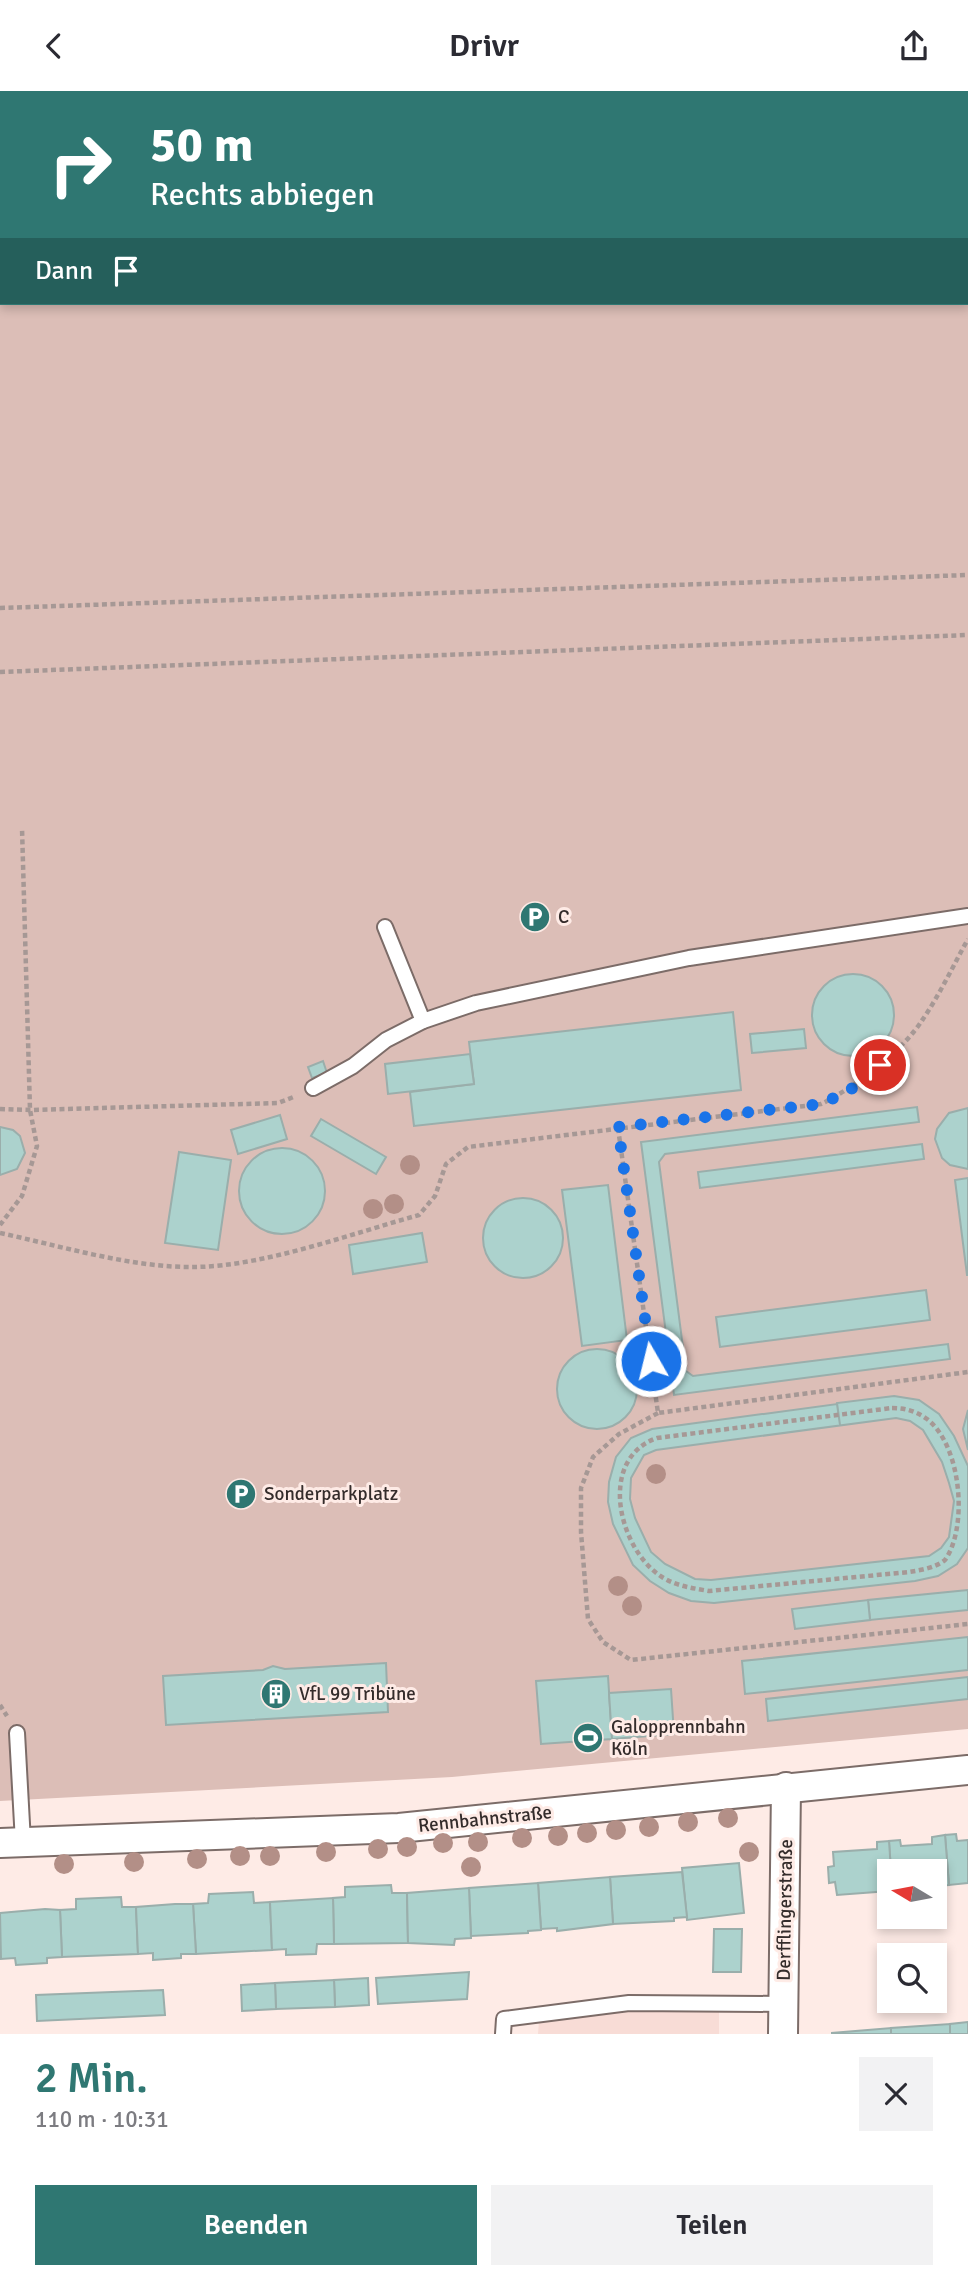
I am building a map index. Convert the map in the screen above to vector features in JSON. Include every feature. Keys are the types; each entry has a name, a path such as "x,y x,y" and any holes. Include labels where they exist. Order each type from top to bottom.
{"street":[{"name":"Rennbahnstraße","path":"12,1842 398,1828 968,1770"},
{"name":"Derfflingerstraße","path":"783,2034 786,1787"}],"lane":[{"path":"313,1089 353,1066 386,1040 423,1021 477,1003 689,958 968,916"},
{"path":"385,927 423,1021"},
{"path":"12,1842 17,1733"},
{"path":"503,2034 503,2019 629,2003 783,2004"}],"path":[{"path":"0,608 968,575"},
{"path":"0,673 968,635"},
{"path":"0,1225 22,1196 37,1146 30,1110 22,828"},
{"path":"0,1233 148,1264 196,1267 262,1258 419,1215 435,1196 446,1164 468,1147 821,1104 849,1091 880,1065 922,1022 968,939"},
{"path":"0,1109 278,1103 313,1089"},
{"path":"618,1127 658,1413"},
{"path":"968,1372 658,1413 619,1434 593,1457 581,1487 581,1532 588,1619 603,1642 631,1660 968,1624"},
{"path":"903,1408 928,1420 948,1448 964,1489 965,1517 956,1547 946,1559 926,1569 709,1591 680,1585 661,1576 645,1561 625,1524 620,1488 622,1474 631,1455 647,1442 657,1438 903,1408"}],"shaded area":[{"path":"0,305 968,305 968,1729 452,1777 0,1801"},
{"path":"630,2010 719,2011 719,2034 538,2034 539,2021"}],"building":[{"path":"853,974 869,977 882,986 891,999 894,1015 891,1031 882,1044 869,1053 853,1056 837,1053 824,1044 815,1031 812,1015 815,999 824,986 837,977"},
{"path":"733,1012 741,1090 414,1126 410,1092 474,1084 469,1042"},
{"path":"804,1029 806,1048 752,1053 750,1034"},
{"path":"470,1054 474,1084 388,1094 385,1064"},
{"path":"323,1061 327,1073 312,1078 308,1067"},
{"path":"917,1107 919,1122 665,1154 659,1162 686,1371 693,1376 948,1344 950,1359 674,1395 641,1142"},
{"path":"968,1108 968,1169 950,1165 942,1158 935,1139 937,1129 949,1113"},
{"path":"280,1115 287,1139 238,1154 231,1130"},
{"path":"321,1119 386,1157 376,1174 311,1136"},
{"path":"0,1127 13,1130 20,1136 25,1153 17,1169 0,1175"},
{"path":"922,1144 924,1159 700,1188 698,1172"},
{"path":"282,1148 299,1151 313,1160 322,1174 325,1191 322,1208 313,1222 299,1231 282,1234 265,1231 251,1222 242,1208 239,1191 242,1174 251,1160 265,1151"},
{"path":"179,1152 231,1160 218,1250 165,1243"},
{"path":"968,1178 968,1275 967,1275 955,1180"},
{"path":"608,1185 627,1340 582,1346 562,1190"},
{"path":"523,1198 538,1201 551,1210 560,1223 563,1238 560,1253 551,1266 538,1275 523,1278 508,1275 495,1266 486,1253 483,1238 486,1223 495,1210 508,1201"},
{"path":"422,1233 427,1262 353,1274 349,1245"},
{"path":"926,1290 930,1320 720,1347 716,1317"},
{"path":"597,1349 612,1352 625,1361 634,1374 637,1389 634,1404 625,1417 612,1426 597,1429 582,1426 569,1417 560,1404 557,1389 560,1374 569,1361 582,1352"},
{"path":"894,1396 919,1400 939,1414 954,1436 968,1466 968,1548 957,1564 938,1576 915,1581 714,1603 691,1601 669,1593 650,1581 633,1565 613,1524 608,1502 609,1482 616,1457 631,1438 652,1429 837,1404 840,1425 837,1403","holes":["896,1418 910,1421 923,1430 942,1462 954,1501 949,1537 941,1548 929,1556 711,1580 695,1579 665,1564 651,1552 635,1518 630,1499 631,1478 644,1455 656,1450"]},
{"path":"968,1410 968,1450 963,1429"},
{"path":"968,1590 968,1610 870,1620 868,1600"},
{"path":"868,1600 870,1620 795,1629 792,1609"},
{"path":"968,1637 968,1670 745,1694 742,1661"},
{"name":"VfL 99 Tribüne","path":"386,1663 388,1712 166,1725 163,1676 263,1670 273,1666 285,1669"},
{"path":"608,1676 612,1739 541,1744 536,1681"},
{"path":"968,1677 968,1699 768,1721 766,1699"},
{"path":"671,1689 674,1734 612,1739 609,1693"},
{"path":"956,1834 957,1841 968,1840 968,1883 949,1885 945,1835"},
{"path":"945,1835 947,1859 890,1859 889,1841 900,1840 901,1846 932,1844 932,1837"},
{"path":"889,1841 890,1859 877,1859 877,1892 837,1895 835,1882 829,1883 828,1867 834,1866 833,1852 877,1849 877,1842"},
{"path":"739,1863 744,1913 687,1920 682,1868"},
{"path":"682,1872 687,1917 674,1918 674,1921 613,1924 610,1877"},
{"path":"610,1877 613,1924 557,1931 557,1928 541,1929 538,1883"},
{"path":"538,1883 541,1930 471,1936 469,1888"},
{"path":"391,1885 392,1893 407,1893 408,1943 334,1944 333,1898 345,1897 345,1887"},
{"path":"469,1888 471,1938 455,1939 454,1945 408,1943 407,1893"},
{"path":"253,1892 254,1903 270,1902 272,1950 196,1954 193,1904 208,1903 209,1894"},
{"path":"121,1897 122,1907 136,1907 138,1954 62,1957 60,1910 76,1909 76,1899"},
{"path":"333,1898 334,1944 317,1944 316,1954 286,1955 286,1949 272,1950 270,1902"},
{"path":"193,1904 196,1954 153,1960 153,1953 138,1954 136,1907"},
{"path":"60,1910 62,1957 47,1958 47,1963 16,1965 15,1958 1,1959 0,1913"},
{"path":"714,1929 742,1929 741,1972 713,1972"},
{"path":"469,1972 467,1999 378,2004 376,1978"},
{"path":"368,1978 369,2005 335,2007 334,1980"},
{"path":"334,1980 335,2007 276,2009 275,1983"},
{"path":"275,1983 276,2009 242,2011 241,1985"},
{"path":"163,1990 165,2015 37,2021 36,1995"},
{"path":"968,2022 968,2034 950,2034 950,2024"},
{"path":"950,2024 950,2034 891,2034 891,2028"},
{"path":"891,2028 891,2034 832,2034 832,2033"}],"place":[{"name":"C","path":"535,917"},
{"name":"Sonderparkplatz","path":"241,1494"},
{"name":"VfL 99 Tribüne","path":"276,1694"},
{"name":"Galopprennbahn Köln","path":"588,1738"}],"route":[{"path":"651,1361 618,1127 821,1104 849,1091 880,1065"}]}
